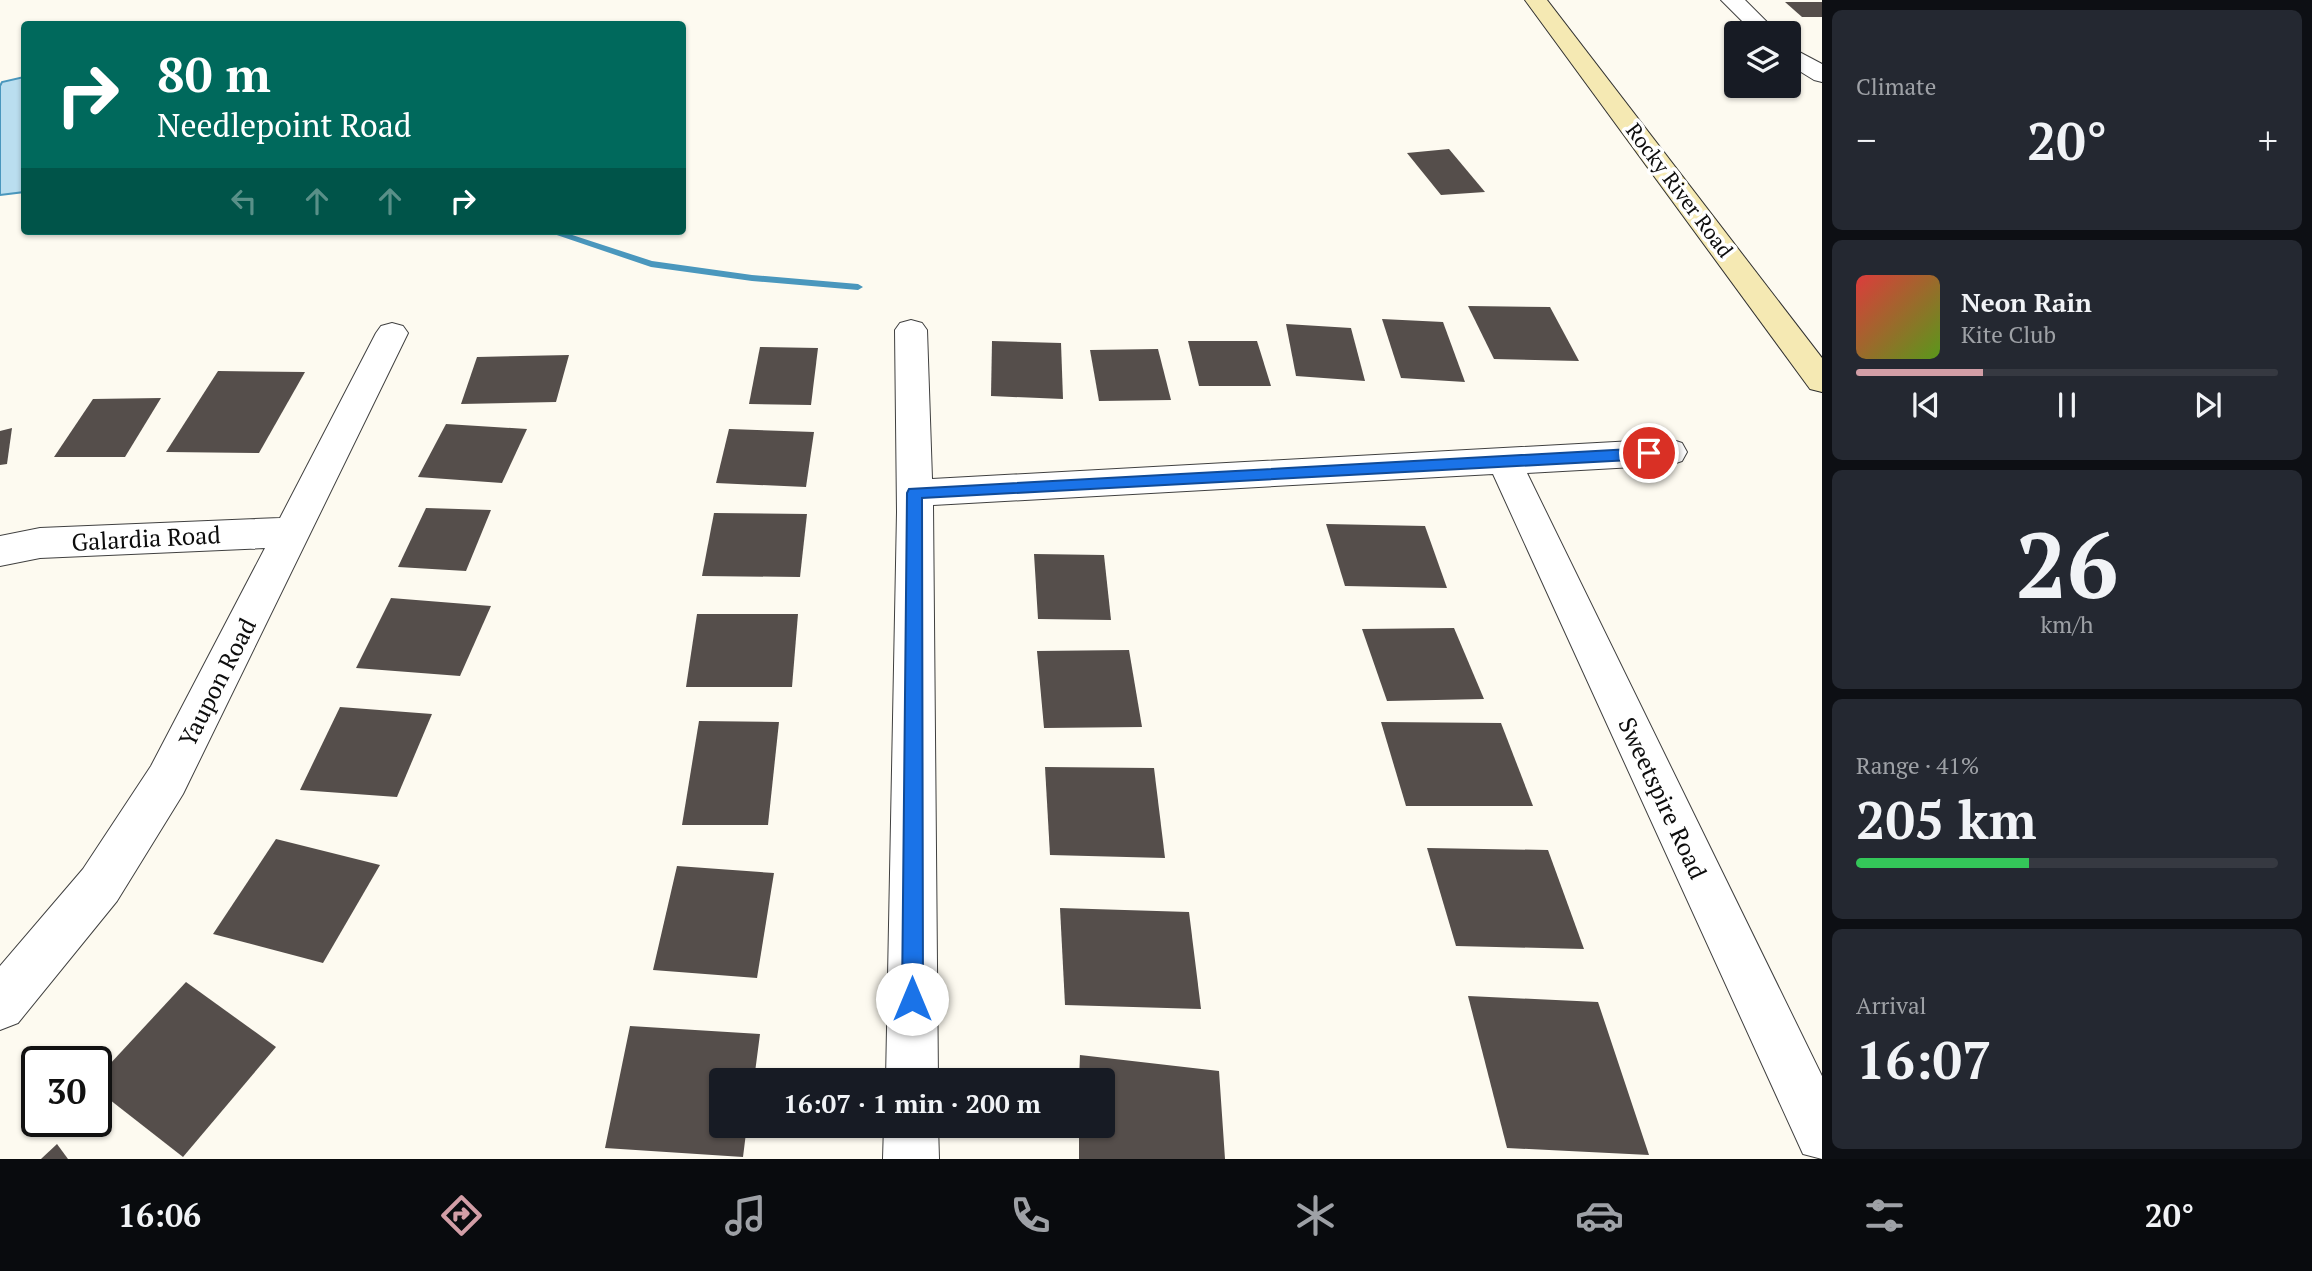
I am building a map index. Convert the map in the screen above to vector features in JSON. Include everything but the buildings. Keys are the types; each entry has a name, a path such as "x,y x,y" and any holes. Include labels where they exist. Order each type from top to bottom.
{"street":[{"name":"Rocky River Road","path":"1536,0 1822,381"},
{"path":"1732,0 1754,21"},
{"path":"1801,61 1822,75"},
{"path":"911,330 915,493 912,1068"},
{"name":"Yaupon Road","path":"0,1005 100,885 167,780 392,333"},
{"path":"915,493 1670,453"},
{"name":"Sweetspire Road","path":"1504,461 1822,1135"},
{"name":"Galardia Road","path":"0,551 40,543 292,532"},
{"path":"911,1138 911,1159"}],"water":[{"path":"21,78 21,192 0,195 0,86 2,82"}],"waterway":[{"path":"562,235 651,264 752,278 858,287"}],"route":[{"path":"912,999 915,493 1649,453"}]}
